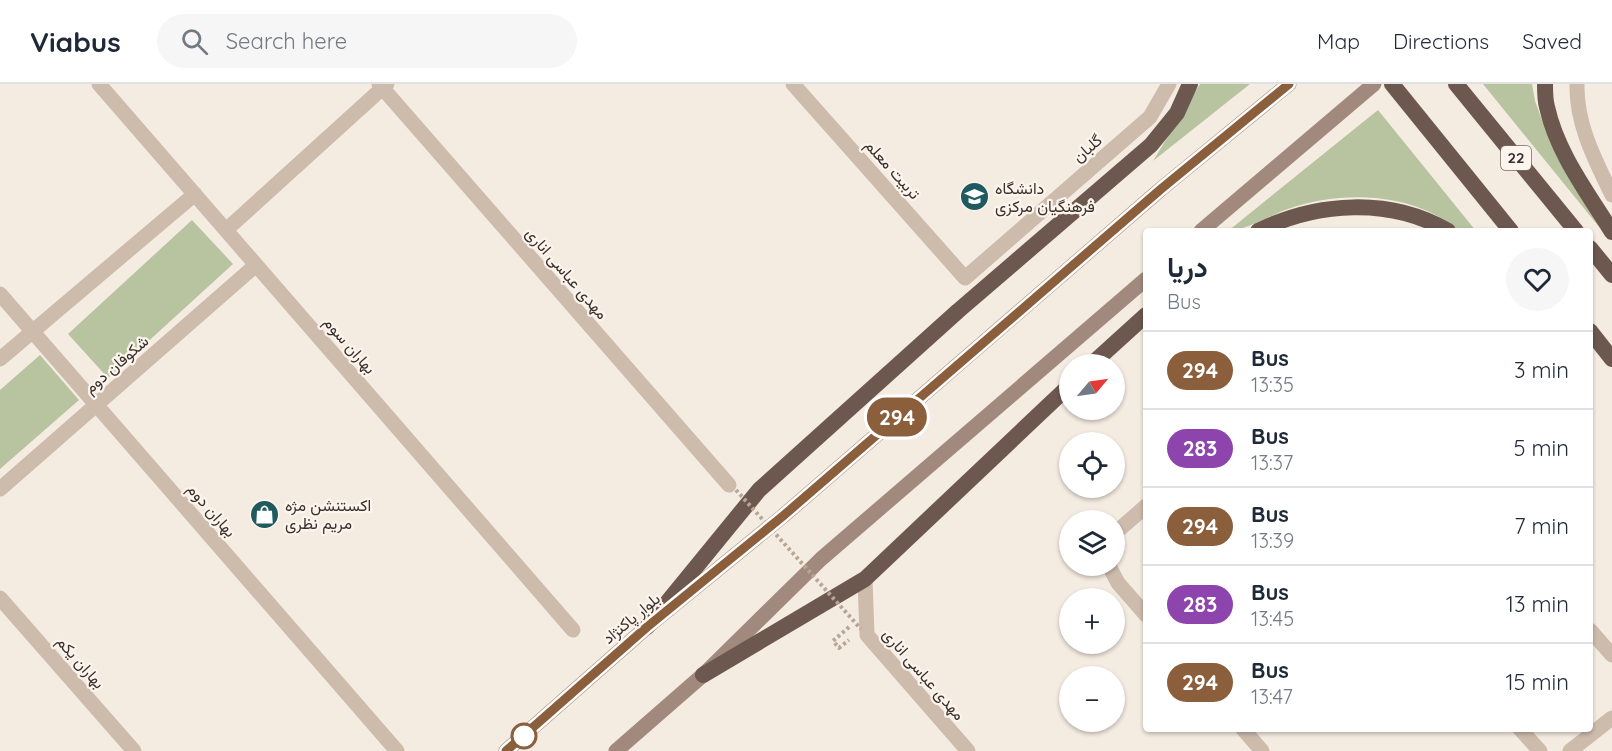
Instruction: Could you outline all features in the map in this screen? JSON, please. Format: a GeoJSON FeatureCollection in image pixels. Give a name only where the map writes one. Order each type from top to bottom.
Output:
{"type":"FeatureCollection","features":[{"type":"Feature","properties":{"kind":"highway"},"geometry":{"type":"LineString","coordinates":[[647,627],[759,490],[958,311],[1151,145],[1177,113],[1190,84]]}},
{"type":"Feature","properties":{"kind":"highway"},"geometry":{"type":"LineString","coordinates":[[1392,84],[1508,228]]}},
{"type":"Feature","properties":{"kind":"highway","name":"22"},"geometry":{"type":"LineString","coordinates":[[1456,84],[1574,228]]}},
{"type":"Feature","properties":{"kind":"highway"},"geometry":{"type":"LineString","coordinates":[[1545,84],[1546,107],[1559,143],[1576,176],[1612,232]]}},
{"type":"Feature","properties":{"kind":"highway"},"geometry":{"type":"LineString","coordinates":[[1265,228],[1302,213],[1336,208],[1374,207],[1410,213],[1442,228]]}},
{"type":"Feature","properties":{"kind":"highway"},"geometry":{"type":"LineString","coordinates":[[1593,252],[1612,275]]}},
{"type":"Feature","properties":{"kind":"highway"},"geometry":{"type":"LineString","coordinates":[[1103,354],[1143,318]]}},
{"type":"Feature","properties":{"kind":"highway"},"geometry":{"type":"LineString","coordinates":[[1593,335],[1612,359]]}},
{"type":"Feature","properties":{"kind":"highway"},"geometry":{"type":"LineString","coordinates":[[1593,352],[1612,368]]}},
{"type":"Feature","properties":{"kind":"highway"},"geometry":{"type":"LineString","coordinates":[[703,675],[865,579],[1059,395]]}},
{"type":"Feature","properties":{"kind":"main road","name":"بلوار پاکنژاد"},"geometry":{"type":"LineString","coordinates":[[506,751],[647,627],[783,516],[1161,189],[1289,84]]}},
{"type":"Feature","properties":{"kind":"main road"},"geometry":{"type":"LineString","coordinates":[[1205,228],[1374,84]]}},
{"type":"Feature","properties":{"kind":"main road"},"geometry":{"type":"LineString","coordinates":[[616,751],[703,675],[821,559],[1143,282]]}},
{"type":"Feature","properties":{"kind":"street","name":"بهاران سوم"},"geometry":{"type":"LineString","coordinates":[[99,84],[573,630]]}},
{"type":"Feature","properties":{"kind":"street","name":"تربیت معلم"},"geometry":{"type":"LineString","coordinates":[[793,84],[965,278]]}},
{"type":"Feature","properties":{"kind":"street","name":"گلبان"},"geometry":{"type":"LineString","coordinates":[[965,278],[1150,117],[1169,84]]}},
{"type":"Feature","properties":{"kind":"street"},"geometry":{"type":"LineString","coordinates":[[1577,84],[1579,116],[1594,157],[1612,195]]}},
{"type":"Feature","properties":{"kind":"street"},"geometry":{"type":"LineString","coordinates":[[226,231],[383,85]]}},
{"type":"Feature","properties":{"kind":"street","name":"مهدی عباسی اناری"},"geometry":{"type":"LineString","coordinates":[[383,85],[732,488]]}},
{"type":"Feature","properties":{"kind":"street"},"geometry":{"type":"LineString","coordinates":[[0,359],[195,194]]}},
{"type":"Feature","properties":{"kind":"street","name":"شکوفان دوم"},"geometry":{"type":"LineString","coordinates":[[0,489],[256,266]]}},
{"type":"Feature","properties":{"kind":"street","name":"بهاران دوم"},"geometry":{"type":"LineString","coordinates":[[0,294],[397,751]]}},
{"type":"Feature","properties":{"kind":"street"},"geometry":{"type":"LineString","coordinates":[[1125,524],[1143,509]]}},
{"type":"Feature","properties":{"kind":"street"},"geometry":{"type":"LineString","coordinates":[[1115,576],[1143,611]]}},
{"type":"Feature","properties":{"kind":"street","name":"مهدی عباسی اناری"},"geometry":{"type":"LineString","coordinates":[[865,579],[864,632],[968,751]]}},
{"type":"Feature","properties":{"kind":"street","name":"بهاران یکم"},"geometry":{"type":"LineString","coordinates":[[0,598],[134,751]]}},
{"type":"Feature","properties":{"kind":"street"},"geometry":{"type":"LineString","coordinates":[[1593,633],[1612,655]]}},
{"type":"Feature","properties":{"kind":"street"},"geometry":{"type":"LineString","coordinates":[[1570,751],[1612,718]]}},
{"type":"Feature","properties":{"kind":"street"},"geometry":{"type":"LineString","coordinates":[[1246,732],[1262,751]]}},
{"type":"Feature","properties":{"kind":"street"},"geometry":{"type":"LineString","coordinates":[[1523,732],[1540,751]]}},
{"type":"Feature","properties":{"kind":"path"},"geometry":{"type":"LineString","coordinates":[[732,488],[864,632]]}},
{"type":"Feature","properties":{"kind":"green space"},"geometry":{"type":"Polygon","coordinates":[[[1200,84],[1250,84],[1153,161],[1200,84]]]}},
{"type":"Feature","properties":{"kind":"green space"},"geometry":{"type":"Polygon","coordinates":[[[1483,84],[1532,84],[1543,123],[1600,228],[1483,84]]]}},
{"type":"Feature","properties":{"kind":"green space"},"geometry":{"type":"Polygon","coordinates":[[[1378,110],[1474,228],[1455,228],[1421,208],[1400,202],[1354,197],[1309,203],[1242,228],[1232,228],[1378,110]]]}},
{"type":"Feature","properties":{"kind":"green space"},"geometry":{"type":"Polygon","coordinates":[[[192,220],[233,264],[108,378],[68,334],[192,220]]]}},
{"type":"Feature","properties":{"kind":"green space"},"geometry":{"type":"Polygon","coordinates":[[[40,355],[79,400],[0,469],[0,390],[40,355]]]}},
{"type":"Feature","properties":{"kind":"bus line","name":"294"},"geometry":{"type":"LineString","coordinates":[[506,751],[647,627],[783,516],[1161,189],[1289,84]]}},
{"type":"Feature","properties":{"kind":"place","name":"دانشگاه فرهنگیان مرکزی"},"geometry":{"type":"Point","coordinates":[974,197]}},
{"type":"Feature","properties":{"kind":"place","name":"اکستنشن مژه مریم نظری"},"geometry":{"type":"Point","coordinates":[264,514]}}]}
